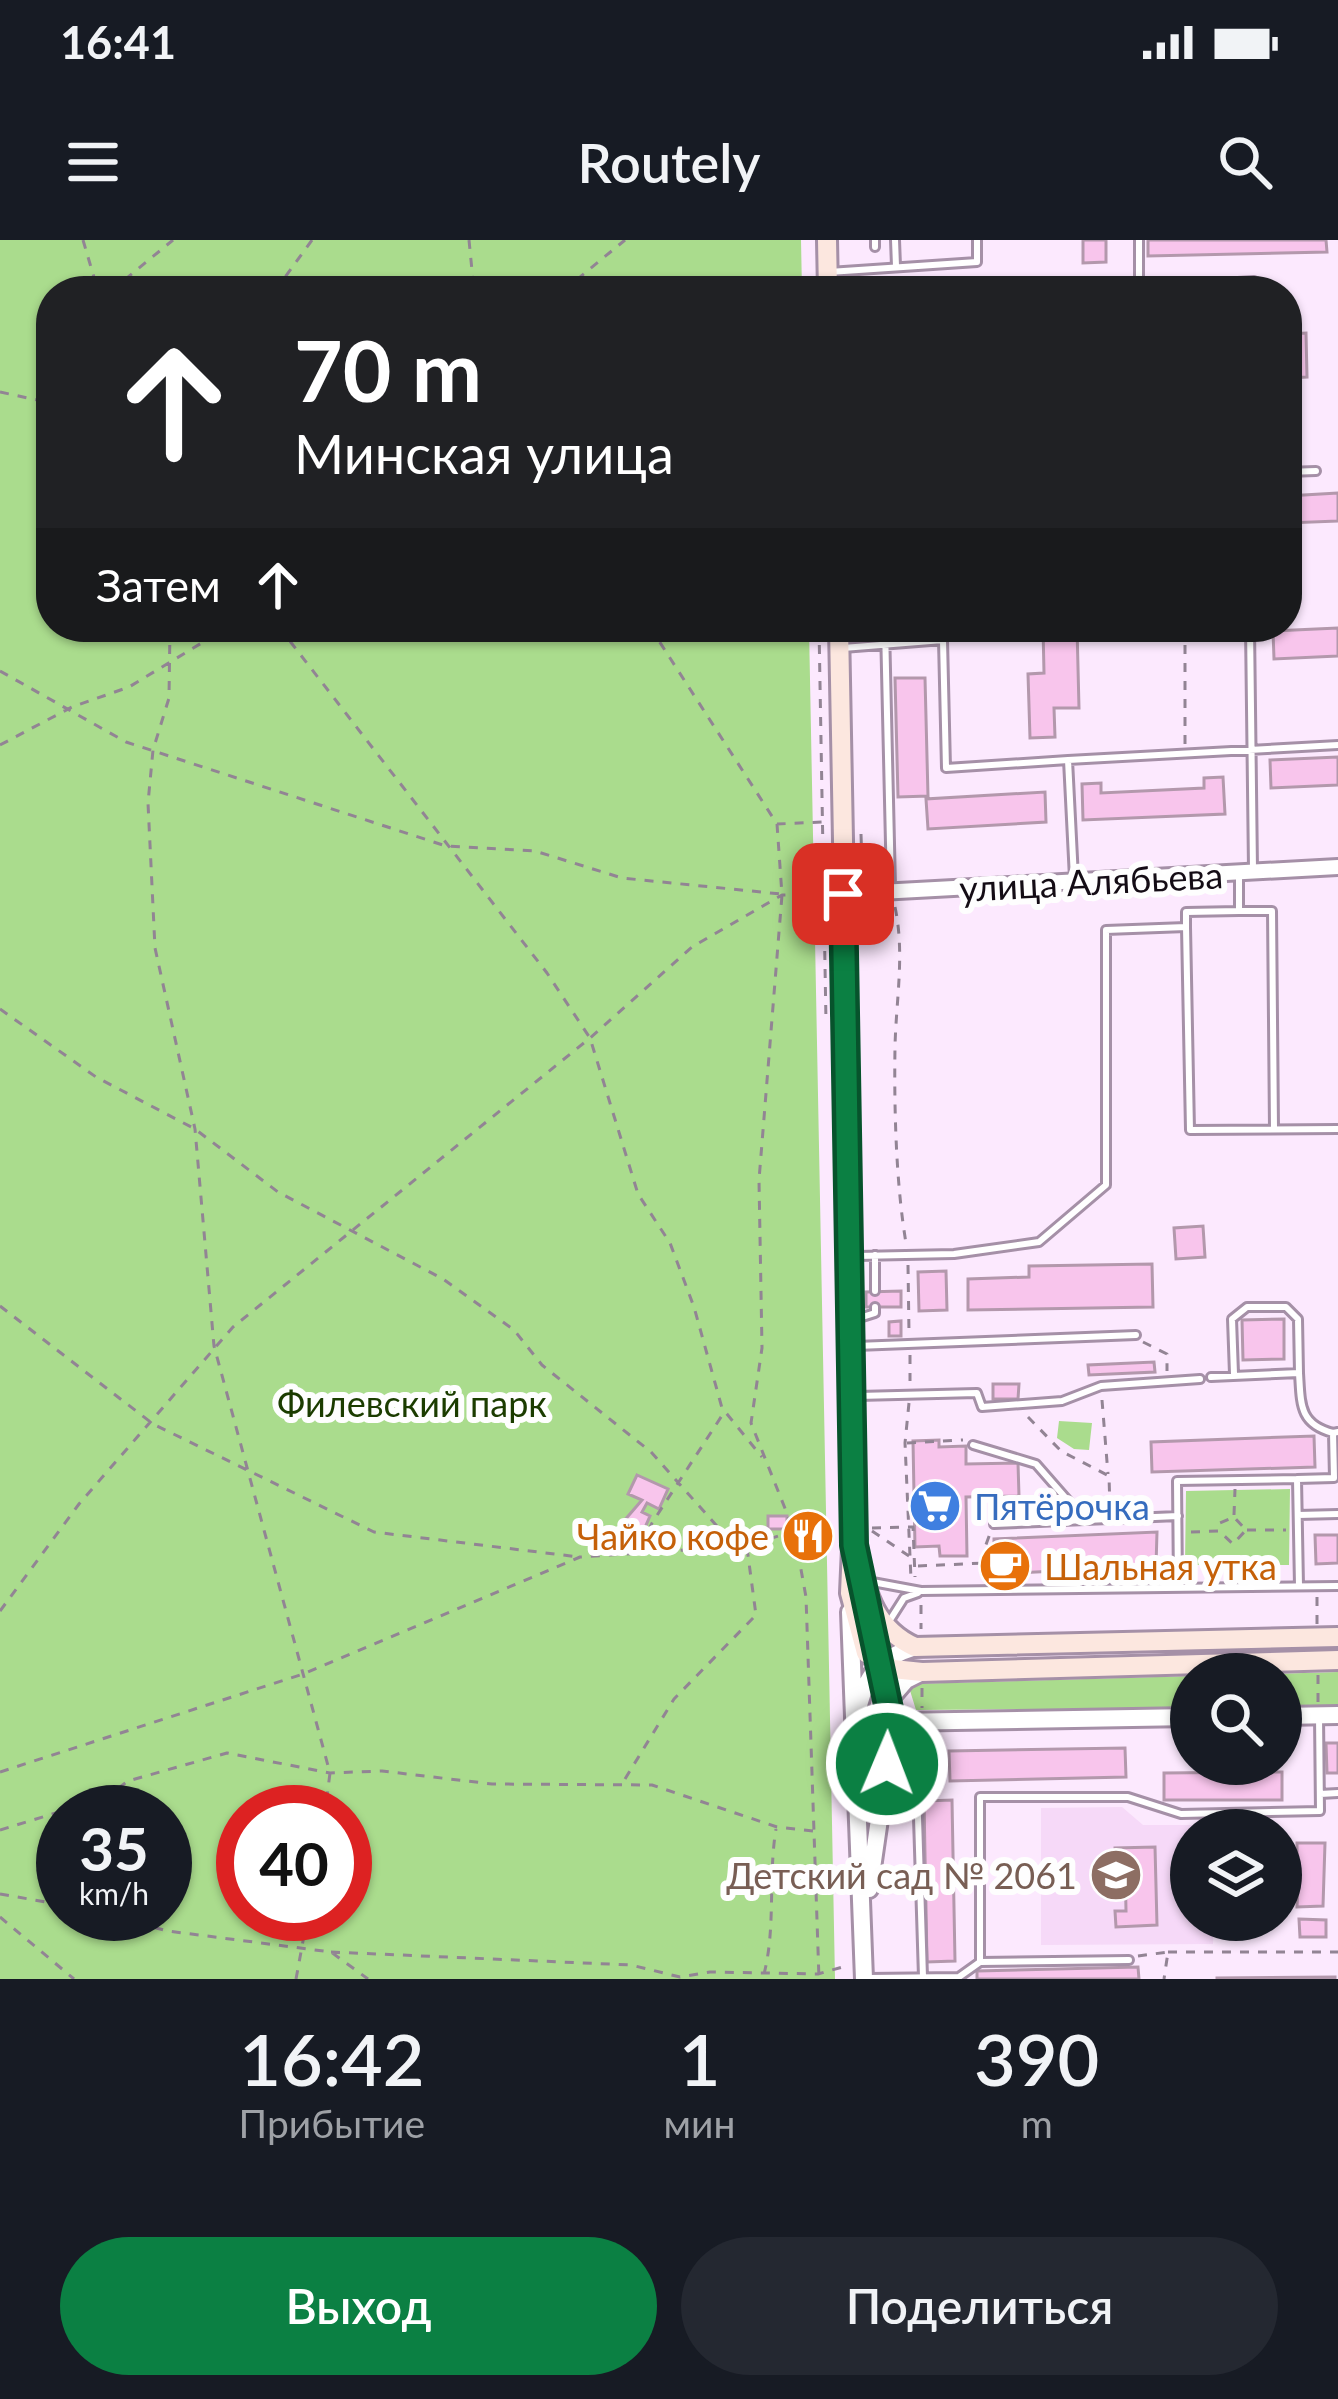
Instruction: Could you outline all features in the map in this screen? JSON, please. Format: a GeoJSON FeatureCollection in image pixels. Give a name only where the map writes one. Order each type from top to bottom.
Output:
{"type":"FeatureCollection","features":[{"type":"Feature","properties":{"kind":"main road"},"geometry":{"type":"LineString","coordinates":[[827,240],[828,276]]}},
{"type":"Feature","properties":{"kind":"main road"},"geometry":{"type":"LineString","coordinates":[[840,642],[834,894],[851,1256],[856,1586],[866,1653],[879,1664],[922,1678],[1338,1660]]}},
{"type":"Feature","properties":{"kind":"main road"},"geometry":{"type":"LineString","coordinates":[[856,1586],[887,1628],[918,1639],[1338,1637]]}},
{"type":"Feature","properties":{"kind":"street","name":"улица Алябьева"},"geometry":{"type":"LineString","coordinates":[[834,894],[1338,867]]}},
{"type":"Feature","properties":{"kind":"street"},"geometry":{"type":"LineString","coordinates":[[856,1586],[853,1729],[864,1979]]}},
{"type":"Feature","properties":{"kind":"street"},"geometry":{"type":"LineString","coordinates":[[863,1932],[897,1722],[887,1702],[872,1609]]}},
{"type":"Feature","properties":{"kind":"street"},"geometry":{"type":"LineString","coordinates":[[853,1729],[864,1685],[879,1664],[918,1639]]}},
{"type":"Feature","properties":{"kind":"street"},"geometry":{"type":"LineString","coordinates":[[887,1702],[922,1678]]}},
{"type":"Feature","properties":{"kind":"street"},"geometry":{"type":"LineString","coordinates":[[1302,1715],[1338,1715]]}},
{"type":"Feature","properties":{"kind":"street"},"geometry":{"type":"LineString","coordinates":[[897,1722],[1170,1718]]}},
{"type":"Feature","properties":{"kind":"lane"},"geometry":{"type":"LineString","coordinates":[[895,240],[896,266]]}},
{"type":"Feature","properties":{"kind":"lane"},"geometry":{"type":"LineString","coordinates":[[851,276],[896,266],[976,262],[977,240]]}},
{"type":"Feature","properties":{"kind":"lane"},"geometry":{"type":"LineString","coordinates":[[1139,240],[1139,276]]}},
{"type":"Feature","properties":{"kind":"lane"},"geometry":{"type":"LineString","coordinates":[[1302,471],[1316,471]]}},
{"type":"Feature","properties":{"kind":"lane"},"geometry":{"type":"LineString","coordinates":[[840,648],[914,642]]}},
{"type":"Feature","properties":{"kind":"lane"},"geometry":{"type":"LineString","coordinates":[[943,642],[946,768],[1338,745]]}},
{"type":"Feature","properties":{"kind":"lane"},"geometry":{"type":"LineString","coordinates":[[1239,911],[1246,872],[1253,749],[1250,642]]}},
{"type":"Feature","properties":{"kind":"lane"},"geometry":{"type":"LineString","coordinates":[[886,644],[891,892]]}},
{"type":"Feature","properties":{"kind":"lane"},"geometry":{"type":"LineString","coordinates":[[1068,760],[1074,882]]}},
{"type":"Feature","properties":{"kind":"lane"},"geometry":{"type":"LineString","coordinates":[[1274,1129],[1273,911],[1186,913],[1190,1130],[1338,1129]]}},
{"type":"Feature","properties":{"kind":"lane"},"geometry":{"type":"LineString","coordinates":[[851,1256],[908,1256],[1039,1242],[1106,1185],[1106,930],[1186,927]]}},
{"type":"Feature","properties":{"kind":"lane"},"geometry":{"type":"LineString","coordinates":[[874,1256],[875,1292]]}},
{"type":"Feature","properties":{"kind":"lane"},"geometry":{"type":"LineString","coordinates":[[852,1320],[875,1313],[875,1307]]}},
{"type":"Feature","properties":{"kind":"lane"},"geometry":{"type":"LineString","coordinates":[[1178,1581],[1177,1481],[1334,1478],[1336,1432],[1315,1428],[1302,1414],[1298,1319],[1286,1307],[1247,1307],[1232,1319],[1234,1374]]}},
{"type":"Feature","properties":{"kind":"lane"},"geometry":{"type":"LineString","coordinates":[[853,1346],[1136,1335]]}},
{"type":"Feature","properties":{"kind":"lane"},"geometry":{"type":"LineString","coordinates":[[1211,1377],[1300,1372]]}},
{"type":"Feature","properties":{"kind":"lane"},"geometry":{"type":"LineString","coordinates":[[854,1396],[977,1393],[982,1408],[1062,1401],[1101,1386],[1200,1379]]}},
{"type":"Feature","properties":{"kind":"lane"},"geometry":{"type":"LineString","coordinates":[[973,1444],[1036,1464],[1084,1519]]}},
{"type":"Feature","properties":{"kind":"lane"},"geometry":{"type":"LineString","coordinates":[[1298,1479],[1299,1587]]}},
{"type":"Feature","properties":{"kind":"lane"},"geometry":{"type":"LineString","coordinates":[[1298,1514],[1338,1514]]}},
{"type":"Feature","properties":{"kind":"lane"},"geometry":{"type":"LineString","coordinates":[[994,1524],[1178,1516]]}},
{"type":"Feature","properties":{"kind":"lane"},"geometry":{"type":"LineString","coordinates":[[856,1586],[921,1592],[1178,1581],[1338,1586]]}},
{"type":"Feature","properties":{"kind":"lane"},"geometry":{"type":"LineString","coordinates":[[887,1628],[904,1598],[921,1592]]}},
{"type":"Feature","properties":{"kind":"lane"},"geometry":{"type":"LineString","coordinates":[[980,1962],[980,1797],[1128,1797],[1181,1814],[1320,1811],[1318,1715]]}},
{"type":"Feature","properties":{"kind":"lane"},"geometry":{"type":"LineString","coordinates":[[897,1722],[916,1754],[918,1958],[923,1977]]}},
{"type":"Feature","properties":{"kind":"lane"},"geometry":{"type":"LineString","coordinates":[[1320,1794],[1338,1793]]}},
{"type":"Feature","properties":{"kind":"lane"},"geometry":{"type":"LineString","coordinates":[[864,1979],[959,1977],[980,1962],[1129,1960]]}},
{"type":"Feature","properties":{"kind":"path"},"geometry":{"type":"LineString","coordinates":[[83,240],[94,276]]}},
{"type":"Feature","properties":{"kind":"path"},"geometry":{"type":"LineString","coordinates":[[129,276],[173,240]]}},
{"type":"Feature","properties":{"kind":"path"},"geometry":{"type":"LineString","coordinates":[[286,276],[313,240]]}},
{"type":"Feature","properties":{"kind":"path"},"geometry":{"type":"LineString","coordinates":[[469,240],[473,276]]}},
{"type":"Feature","properties":{"kind":"path"},"geometry":{"type":"LineString","coordinates":[[581,276],[625,240]]}},
{"type":"Feature","properties":{"kind":"path"},"geometry":{"type":"LineString","coordinates":[[0,392],[36,400]]}},
{"type":"Feature","properties":{"kind":"path"},"geometry":{"type":"LineString","coordinates":[[168,642],[165,723],[154,750],[148,803],[155,948],[195,1130],[214,1346],[330,1773],[329,1785]]}},
{"type":"Feature","properties":{"kind":"path"},"geometry":{"type":"LineString","coordinates":[[0,745],[72,707],[129,687],[203,642]]}},
{"type":"Feature","properties":{"kind":"path"},"geometry":{"type":"LineString","coordinates":[[290,642],[547,973],[590,1038],[638,1194],[670,1243],[724,1413],[764,1459]]}},
{"type":"Feature","properties":{"kind":"path"},"geometry":{"type":"LineString","coordinates":[[660,642],[777,824],[782,895],[759,1180],[762,1348],[751,1423],[794,1531],[806,1597],[819,1977]]}},
{"type":"Feature","properties":{"kind":"path"},"geometry":{"type":"LineString","coordinates":[[819,642],[823,822],[834,894],[826,1022]]}},
{"type":"Feature","properties":{"kind":"path"},"geometry":{"type":"LineString","coordinates":[[1185,642],[1185,753]]}},
{"type":"Feature","properties":{"kind":"path"},"geometry":{"type":"LineString","coordinates":[[0,671],[72,707],[126,742],[446,846],[535,851],[622,878],[782,895],[834,894]]}},
{"type":"Feature","properties":{"kind":"path"},"geometry":{"type":"LineString","coordinates":[[777,824],[823,822]]}},
{"type":"Feature","properties":{"kind":"path"},"geometry":{"type":"LineString","coordinates":[[861,831],[862,866]]}},
{"type":"Feature","properties":{"kind":"path"},"geometry":{"type":"LineString","coordinates":[[891,892],[901,1003],[895,1043],[898,1196],[908,1256],[908,1527],[910,1557],[921,1592]]}},
{"type":"Feature","properties":{"kind":"path"},"geometry":{"type":"LineString","coordinates":[[0,1611],[80,1504],[153,1424],[214,1346],[590,1038],[692,947],[782,895]]}},
{"type":"Feature","properties":{"kind":"path"},"geometry":{"type":"LineString","coordinates":[[0,1009],[96,1077],[195,1130],[278,1192],[418,1262],[514,1330],[542,1365],[651,1452],[724,1534],[766,1542]]}},
{"type":"Feature","properties":{"kind":"path"},"geometry":{"type":"LineString","coordinates":[[0,1306],[153,1424],[374,1532],[580,1557],[747,1546],[794,1531],[854,1537]]}},
{"type":"Feature","properties":{"kind":"path"},"geometry":{"type":"LineString","coordinates":[[1136,1335],[1153,1351],[1167,1354],[1168,1384]]}},
{"type":"Feature","properties":{"kind":"path"},"geometry":{"type":"LineString","coordinates":[[1101,1386],[1110,1517]]}},
{"type":"Feature","properties":{"kind":"path"},"geometry":{"type":"LineString","coordinates":[[1017,1405],[1061,1451],[1108,1476]]}},
{"type":"Feature","properties":{"kind":"path"},"geometry":{"type":"LineString","coordinates":[[653,1549],[647,1534],[724,1413]]}},
{"type":"Feature","properties":{"kind":"path"},"geometry":{"type":"LineString","coordinates":[[905,1444],[968,1440],[973,1444]]}},
{"type":"Feature","properties":{"kind":"path"},"geometry":{"type":"LineString","coordinates":[[1235,1480],[1234,1517],[1246,1530]]}},
{"type":"Feature","properties":{"kind":"path"},"geometry":{"type":"LineString","coordinates":[[1219,1531],[1220,1523],[1234,1517]]}},
{"type":"Feature","properties":{"kind":"path"},"geometry":{"type":"LineString","coordinates":[[988,1590],[986,1563],[994,1524]]}},
{"type":"Feature","properties":{"kind":"path"},"geometry":{"type":"LineString","coordinates":[[910,1557],[868,1528],[913,1526],[913,1566]]}},
{"type":"Feature","properties":{"kind":"path"},"geometry":{"type":"LineString","coordinates":[[1178,1532],[1219,1531],[1233,1544],[1246,1530],[1298,1530]]}},
{"type":"Feature","properties":{"kind":"path"},"geometry":{"type":"LineString","coordinates":[[623,1782],[674,1699],[756,1615],[747,1546]]}},
{"type":"Feature","properties":{"kind":"path"},"geometry":{"type":"LineString","coordinates":[[0,1772],[303,1674],[580,1557]]}},
{"type":"Feature","properties":{"kind":"path"},"geometry":{"type":"LineString","coordinates":[[913,1566],[986,1563]]}},
{"type":"Feature","properties":{"kind":"path"},"geometry":{"type":"LineString","coordinates":[[1130,1576],[1178,1581]]}},
{"type":"Feature","properties":{"kind":"path"},"geometry":{"type":"LineString","coordinates":[[918,1639],[921,1605]]}},
{"type":"Feature","properties":{"kind":"path"},"geometry":{"type":"LineString","coordinates":[[922,1678],[922,1710]]}},
{"type":"Feature","properties":{"kind":"path"},"geometry":{"type":"LineString","coordinates":[[0,1830],[105,1798],[128,1781],[227,1753],[330,1773],[382,1771],[492,1784],[623,1782],[652,1786],[777,1827],[815,1831]]}},
{"type":"Feature","properties":{"kind":"path"},"geometry":{"type":"LineString","coordinates":[[764,1974],[777,1827]]}},
{"type":"Feature","properties":{"kind":"path"},"geometry":{"type":"LineString","coordinates":[[0,1894],[36,1900]]}},
{"type":"Feature","properties":{"kind":"path"},"geometry":{"type":"LineString","coordinates":[[0,1917],[74,1979]]}},
{"type":"Feature","properties":{"kind":"path"},"geometry":{"type":"LineString","coordinates":[[192,1934],[331,1952],[631,1964],[680,1977],[819,1977],[864,1959]]}},
{"type":"Feature","properties":{"kind":"path"},"geometry":{"type":"LineString","coordinates":[[296,1979],[303,1941]]}},
{"type":"Feature","properties":{"kind":"path"},"geometry":{"type":"LineString","coordinates":[[331,1952],[368,1979]]}},
{"type":"Feature","properties":{"kind":"path"},"geometry":{"type":"LineString","coordinates":[[1129,1960],[1144,1952],[1338,1952]]}},
{"type":"Feature","properties":{"kind":"path"},"geometry":{"type":"LineString","coordinates":[[1164,1979],[1168,1952]]}},
{"type":"Feature","properties":{"kind":"shaded area","name":"Детский сад № 2061"},"geometry":{"type":"Polygon","coordinates":[[[1122,1807],[1143,1825],[1170,1825],[1170,1941],[1213,1944],[1041,1945],[1041,1808],[1122,1807]]]}},
{"type":"Feature","properties":{"kind":"green space","name":"Филевский парк"},"geometry":{"type":"Polygon","coordinates":[[[0,240],[801,240],[802,276],[36,276],[36,642],[809,642],[835,1979],[0,1979],[0,240]]]}},
{"type":"Feature","properties":{"kind":"green space"},"geometry":{"type":"Polygon","coordinates":[[[1059,1421],[1092,1423],[1089,1450],[1074,1449],[1057,1438],[1059,1421]]]}},
{"type":"Feature","properties":{"kind":"green space"},"geometry":{"type":"Polygon","coordinates":[[[1290,1489],[1289,1565],[1185,1565],[1186,1491],[1290,1489]]]}},
{"type":"Feature","properties":{"kind":"green space"},"geometry":{"type":"Polygon","coordinates":[[[1338,1672],[1338,1707],[1302,1707],[1302,1673],[1338,1672]]]}},
{"type":"Feature","properties":{"kind":"green space"},"geometry":{"type":"Polygon","coordinates":[[[1170,1677],[1170,1708],[916,1710],[908,1684],[1170,1677]]]}},
{"type":"Feature","properties":{"kind":"green space"},"geometry":{"type":"Polygon","coordinates":[[[877,1732],[882,1754],[871,1857],[864,1859],[864,1739],[877,1732]]]}},
{"type":"Feature","properties":{"kind":"building"},"geometry":{"type":"Polygon","coordinates":[[[1083,240],[1106,240],[1106,262],[1083,263],[1083,240]]]}},
{"type":"Feature","properties":{"kind":"building"},"geometry":{"type":"Polygon","coordinates":[[[1148,240],[1326,240],[1327,252],[1148,256],[1148,240]]]}},
{"type":"Feature","properties":{"kind":"building"},"geometry":{"type":"Polygon","coordinates":[[[1302,333],[1306,333],[1307,377],[1302,377],[1302,333]]]}},
{"type":"Feature","properties":{"kind":"building"},"geometry":{"type":"Polygon","coordinates":[[[1338,493],[1338,521],[1302,522],[1302,495],[1338,493]]]}},
{"type":"Feature","properties":{"kind":"building"},"geometry":{"type":"Polygon","coordinates":[[[1338,628],[1338,656],[1274,659],[1273,642],[1302,642],[1302,630],[1338,628]]]}},
{"type":"Feature","properties":{"kind":"building"},"geometry":{"type":"Polygon","coordinates":[[[1043,642],[1077,642],[1079,708],[1054,708],[1055,737],[1030,738],[1028,674],[1044,673],[1043,642]]]}},
{"type":"Feature","properties":{"kind":"building"},"geometry":{"type":"Polygon","coordinates":[[[895,678],[925,678],[928,796],[898,797],[895,678]]]}},
{"type":"Feature","properties":{"kind":"building"},"geometry":{"type":"Polygon","coordinates":[[[1338,757],[1338,785],[1271,788],[1270,760],[1338,757]]]}},
{"type":"Feature","properties":{"kind":"building"},"geometry":{"type":"Polygon","coordinates":[[[1223,777],[1225,814],[1083,820],[1082,784],[1101,783],[1101,793],[1204,788],[1204,778],[1223,777]]]}},
{"type":"Feature","properties":{"kind":"building"},"geometry":{"type":"Polygon","coordinates":[[[1045,792],[1046,822],[928,829],[926,799],[1045,792]]]}},
{"type":"Feature","properties":{"kind":"building"},"geometry":{"type":"Polygon","coordinates":[[[1203,1226],[1205,1257],[1176,1259],[1174,1228],[1203,1226]]]}},
{"type":"Feature","properties":{"kind":"building"},"geometry":{"type":"Polygon","coordinates":[[[1152,1264],[1153,1307],[968,1310],[968,1279],[1029,1277],[1029,1266],[1152,1264]]]}},
{"type":"Feature","properties":{"kind":"building"},"geometry":{"type":"Polygon","coordinates":[[[946,1271],[947,1310],[919,1311],[918,1272],[946,1271]]]}},
{"type":"Feature","properties":{"kind":"building"},"geometry":{"type":"Polygon","coordinates":[[[901,1291],[901,1307],[866,1307],[866,1292],[901,1291]]]}},
{"type":"Feature","properties":{"kind":"building"},"geometry":{"type":"Polygon","coordinates":[[[1284,1319],[1284,1359],[1243,1360],[1242,1320],[1284,1319]]]}},
{"type":"Feature","properties":{"kind":"building"},"geometry":{"type":"Polygon","coordinates":[[[901,1321],[901,1336],[889,1336],[889,1322],[901,1321]]]}},
{"type":"Feature","properties":{"kind":"building"},"geometry":{"type":"Polygon","coordinates":[[[1154,1362],[1155,1372],[1089,1375],[1088,1365],[1154,1362]]]}},
{"type":"Feature","properties":{"kind":"building"},"geometry":{"type":"Polygon","coordinates":[[[993,1384],[1019,1384],[1018,1399],[993,1399],[993,1384]]]}},
{"type":"Feature","properties":{"kind":"building"},"geometry":{"type":"Polygon","coordinates":[[[1314,1436],[1315,1467],[1152,1472],[1151,1442],[1314,1436]]]}},
{"type":"Feature","properties":{"kind":"building"},"geometry":{"type":"Polygon","coordinates":[[[939,1440],[939,1447],[966,1446],[966,1464],[1018,1463],[1019,1496],[966,1497],[967,1556],[940,1556],[939,1546],[915,1547],[913,1441],[939,1440]]]}},
{"type":"Feature","properties":{"kind":"building"},"geometry":{"type":"Polygon","coordinates":[[[637,1475],[668,1489],[659,1509],[647,1503],[642,1512],[650,1516],[643,1532],[623,1522],[642,1500],[628,1494],[637,1475]]]}},
{"type":"Feature","properties":{"kind":"building"},"geometry":{"type":"Polygon","coordinates":[[[768,1516],[787,1516],[787,1529],[768,1529],[768,1516]]]}},
{"type":"Feature","properties":{"kind":"building"},"geometry":{"type":"Polygon","coordinates":[[[1157,1532],[1156,1566],[994,1574],[994,1539],[1157,1532]]]}},
{"type":"Feature","properties":{"kind":"building"},"geometry":{"type":"Polygon","coordinates":[[[1315,1535],[1338,1535],[1338,1563],[1316,1564],[1315,1535]]]}},
{"type":"Feature","properties":{"kind":"building"},"geometry":{"type":"Polygon","coordinates":[[[1326,1743],[1338,1743],[1338,1773],[1327,1773],[1326,1743]]]}},
{"type":"Feature","properties":{"kind":"building"},"geometry":{"type":"Polygon","coordinates":[[[1125,1748],[1126,1777],[950,1781],[949,1751],[1125,1748]]]}},
{"type":"Feature","properties":{"kind":"building"},"geometry":{"type":"Polygon","coordinates":[[[1164,1773],[1170,1773],[1170,1785],[1282,1785],[1282,1800],[1164,1800],[1164,1773]]]}},
{"type":"Feature","properties":{"kind":"building"},"geometry":{"type":"Polygon","coordinates":[[[952,1800],[955,1961],[927,1962],[924,1801],[952,1800]]]}},
{"type":"Feature","properties":{"kind":"building"},"geometry":{"type":"Polygon","coordinates":[[[1302,1843],[1325,1843],[1323,1906],[1302,1907],[1302,1843]]]}},
{"type":"Feature","properties":{"kind":"building"},"geometry":{"type":"Polygon","coordinates":[[[1155,1847],[1157,1925],[1116,1927],[1115,1911],[1126,1911],[1125,1861],[1115,1862],[1115,1848],[1155,1847]]]}},
{"type":"Feature","properties":{"kind":"building"},"geometry":{"type":"Polygon","coordinates":[[[1302,1919],[1326,1920],[1326,1937],[1302,1937],[1302,1919]]]}},
{"type":"Feature","properties":{"kind":"building"},"geometry":{"type":"Polygon","coordinates":[[[1138,1967],[1139,1979],[977,1979],[977,1971],[1138,1967]]]}},
{"type":"Feature","properties":{"kind":"building"},"geometry":{"type":"Polygon","coordinates":[[[1217,1978],[1335,1979],[1217,1979],[1217,1978]]]}},
{"type":"Feature","properties":{"kind":"place","name":"Пятёрочка"},"geometry":{"type":"Point","coordinates":[935,1506]}},
{"type":"Feature","properties":{"kind":"place","name":"Чайко кофе"},"geometry":{"type":"Point","coordinates":[808,1536]}},
{"type":"Feature","properties":{"kind":"place","name":"Шальная утка"},"geometry":{"type":"Point","coordinates":[1005,1566]}},
{"type":"Feature","properties":{"kind":"place","name":"Детский сад № 2061"},"geometry":{"type":"Point","coordinates":[1116,1875]}},
{"type":"Feature","properties":{"kind":"route"},"geometry":{"type":"LineString","coordinates":[[843,894],[854,1545],[872,1609],[875,1649],[892,1723],[887,1764]]}}]}
